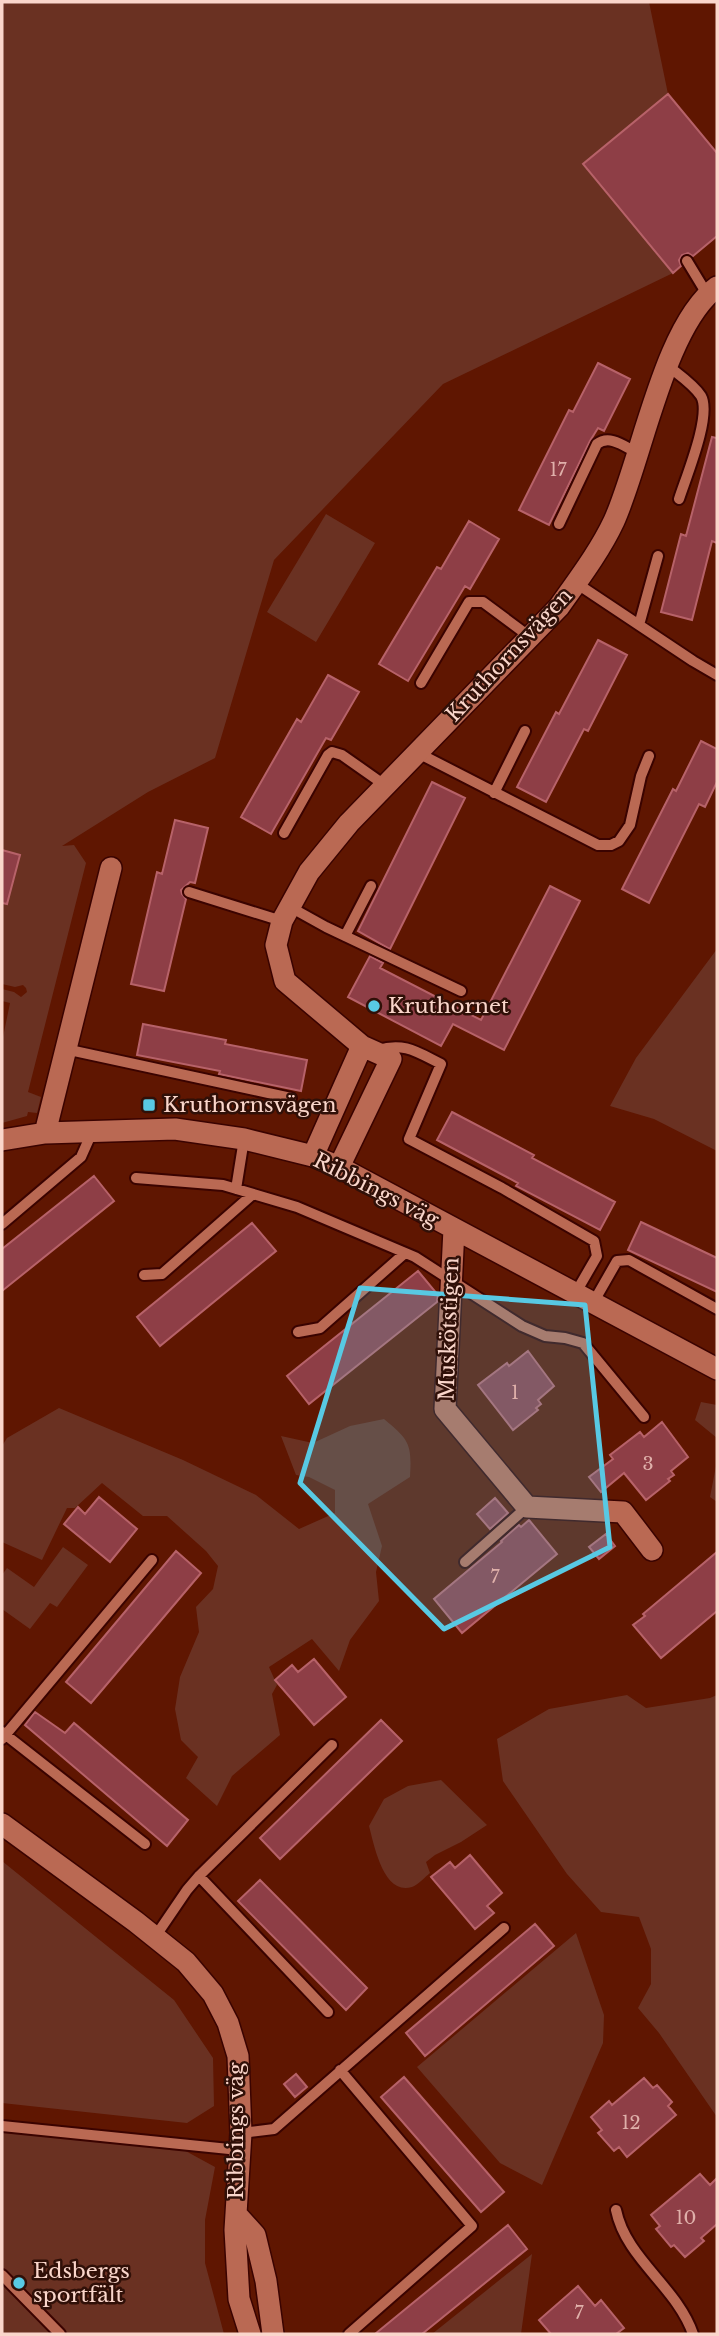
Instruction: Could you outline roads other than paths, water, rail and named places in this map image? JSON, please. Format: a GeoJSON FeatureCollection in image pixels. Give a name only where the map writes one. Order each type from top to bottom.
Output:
{"type":"FeatureCollection","features":[{"type":"Feature","properties":{"kind":"street","name":"Kruthornsvägen"},"geometry":{"type":"LineString","coordinates":[[339,1167],[391,1059],[368,1049],[285,981],[276,945],[286,914],[309,872],[349,823],[559,607],[576,583],[614,521],[668,366],[686,324],[712,290]]}},
{"type":"Feature","properties":{"kind":"street"},"geometry":{"type":"LineString","coordinates":[[45,1133],[111,868]]}},
{"type":"Feature","properties":{"kind":"street"},"geometry":{"type":"LineString","coordinates":[[313,1156],[368,1049]]}},
{"type":"Feature","properties":{"kind":"street","name":"Ribbings väg"},"geometry":{"type":"LineString","coordinates":[[2,1140],[45,1133],[175,1129],[244,1139],[313,1156],[339,1167],[717,1369]]}},
{"type":"Feature","properties":{"kind":"street","name":"Muskötstigen"},"geometry":{"type":"LineString","coordinates":[[454,1229],[445,1409],[527,1507]]}},
{"type":"Feature","properties":{"kind":"street"},"geometry":{"type":"LineString","coordinates":[[527,1507],[623,1512],[652,1550]]}},
{"type":"Feature","properties":{"kind":"street","name":"Ribbings väg"},"geometry":{"type":"LineString","coordinates":[[2,1824],[186,1962],[213,1994],[228,2022],[238,2056],[240,2142],[236,2214],[239,2299],[250,2334]]}},
{"type":"Feature","properties":{"kind":"street"},"geometry":{"type":"LineString","coordinates":[[236,2214],[255,2235],[266,2281],[273,2334]]}},
{"type":"Feature","properties":{"kind":"lane"},"geometry":{"type":"LineString","coordinates":[[687,261],[712,290]]}},
{"type":"Feature","properties":{"kind":"lane"},"geometry":{"type":"LineString","coordinates":[[668,366],[687,380],[703,400],[703,420],[679,499]]}},
{"type":"Feature","properties":{"kind":"lane"},"geometry":{"type":"LineString","coordinates":[[559,524],[597,444],[602,440],[614,441],[638,453]]}},
{"type":"Feature","properties":{"kind":"lane"},"geometry":{"type":"LineString","coordinates":[[639,625],[658,556]]}},
{"type":"Feature","properties":{"kind":"lane"},"geometry":{"type":"LineString","coordinates":[[576,583],[717,675]]}},
{"type":"Feature","properties":{"kind":"lane"},"geometry":{"type":"LineString","coordinates":[[421,683],[468,602],[483,602],[530,637]]}},
{"type":"Feature","properties":{"kind":"lane"},"geometry":{"type":"LineString","coordinates":[[494,793],[525,731]]}},
{"type":"Feature","properties":{"kind":"lane"},"geometry":{"type":"LineString","coordinates":[[284,833],[332,752],[342,755],[386,786]]}},
{"type":"Feature","properties":{"kind":"lane"},"geometry":{"type":"LineString","coordinates":[[418,753],[598,845],[611,845],[619,841],[630,825],[641,776],[649,756]]}},
{"type":"Feature","properties":{"kind":"lane"},"geometry":{"type":"LineString","coordinates":[[345,936],[371,886]]}},
{"type":"Feature","properties":{"kind":"lane"},"geometry":{"type":"LineString","coordinates":[[188,892],[286,914],[345,936],[461,991]]}},
{"type":"Feature","properties":{"kind":"lane"},"geometry":{"type":"LineString","coordinates":[[368,1049],[394,1045],[417,1052],[441,1064],[409,1139],[594,1241],[597,1256],[584,1298]]}},
{"type":"Feature","properties":{"kind":"lane"},"geometry":{"type":"LineString","coordinates":[[65,1049],[292,1098]]}},
{"type":"Feature","properties":{"kind":"lane"},"geometry":{"type":"LineString","coordinates":[[2,1224],[81,1157],[93,1130]]}},
{"type":"Feature","properties":{"kind":"lane"},"geometry":{"type":"LineString","coordinates":[[236,1189],[244,1139]]}},
{"type":"Feature","properties":{"kind":"lane"},"geometry":{"type":"LineString","coordinates":[[136,1178],[223,1185],[297,1207],[405,1253],[522,1326],[545,1336],[583,1343],[644,1416]]}},
{"type":"Feature","properties":{"kind":"lane"},"geometry":{"type":"LineString","coordinates":[[144,1275],[162,1274],[253,1194]]}},
{"type":"Feature","properties":{"kind":"lane"},"geometry":{"type":"LineString","coordinates":[[298,1332],[320,1328],[405,1253]]}},
{"type":"Feature","properties":{"kind":"lane"},"geometry":{"type":"LineString","coordinates":[[584,1298],[617,1262],[629,1260],[717,1309]]}},
{"type":"Feature","properties":{"kind":"lane"},"geometry":{"type":"LineString","coordinates":[[465,1562],[527,1507]]}},
{"type":"Feature","properties":{"kind":"lane"},"geometry":{"type":"LineString","coordinates":[[145,1844],[3,1735],[152,1560]]}},
{"type":"Feature","properties":{"kind":"lane"},"geometry":{"type":"LineString","coordinates":[[155,1937],[187,1890],[332,1745]]}},
{"type":"Feature","properties":{"kind":"lane"},"geometry":{"type":"LineString","coordinates":[[200,1877],[328,2012]]}},
{"type":"Feature","properties":{"kind":"lane"},"geometry":{"type":"LineString","coordinates":[[2,2126],[240,2142],[274,2129],[503,1928]]}},
{"type":"Feature","properties":{"kind":"lane"},"geometry":{"type":"LineString","coordinates":[[340,2070],[472,2226],[349,2334]]}},
{"type":"Feature","properties":{"kind":"lane"},"geometry":{"type":"LineString","coordinates":[[617,2210],[620,2228],[629,2243],[680,2305],[693,2334]]}},
{"type":"Feature","properties":{"kind":"lane"},"geometry":{"type":"LineString","coordinates":[[2,2275],[60,2334]]}},
{"type":"Feature","properties":{"kind":"place","name":"Kruthornet"},"geometry":{"type":"Point","coordinates":[374,1006]}},
{"type":"Feature","properties":{"kind":"place","name":"Kruthornsvägen"},"geometry":{"type":"Point","coordinates":[149,1105]}},
{"type":"Feature","properties":{"kind":"place","name":"Edsbergs sportfält"},"geometry":{"type":"Point","coordinates":[19,2283]}}]}
